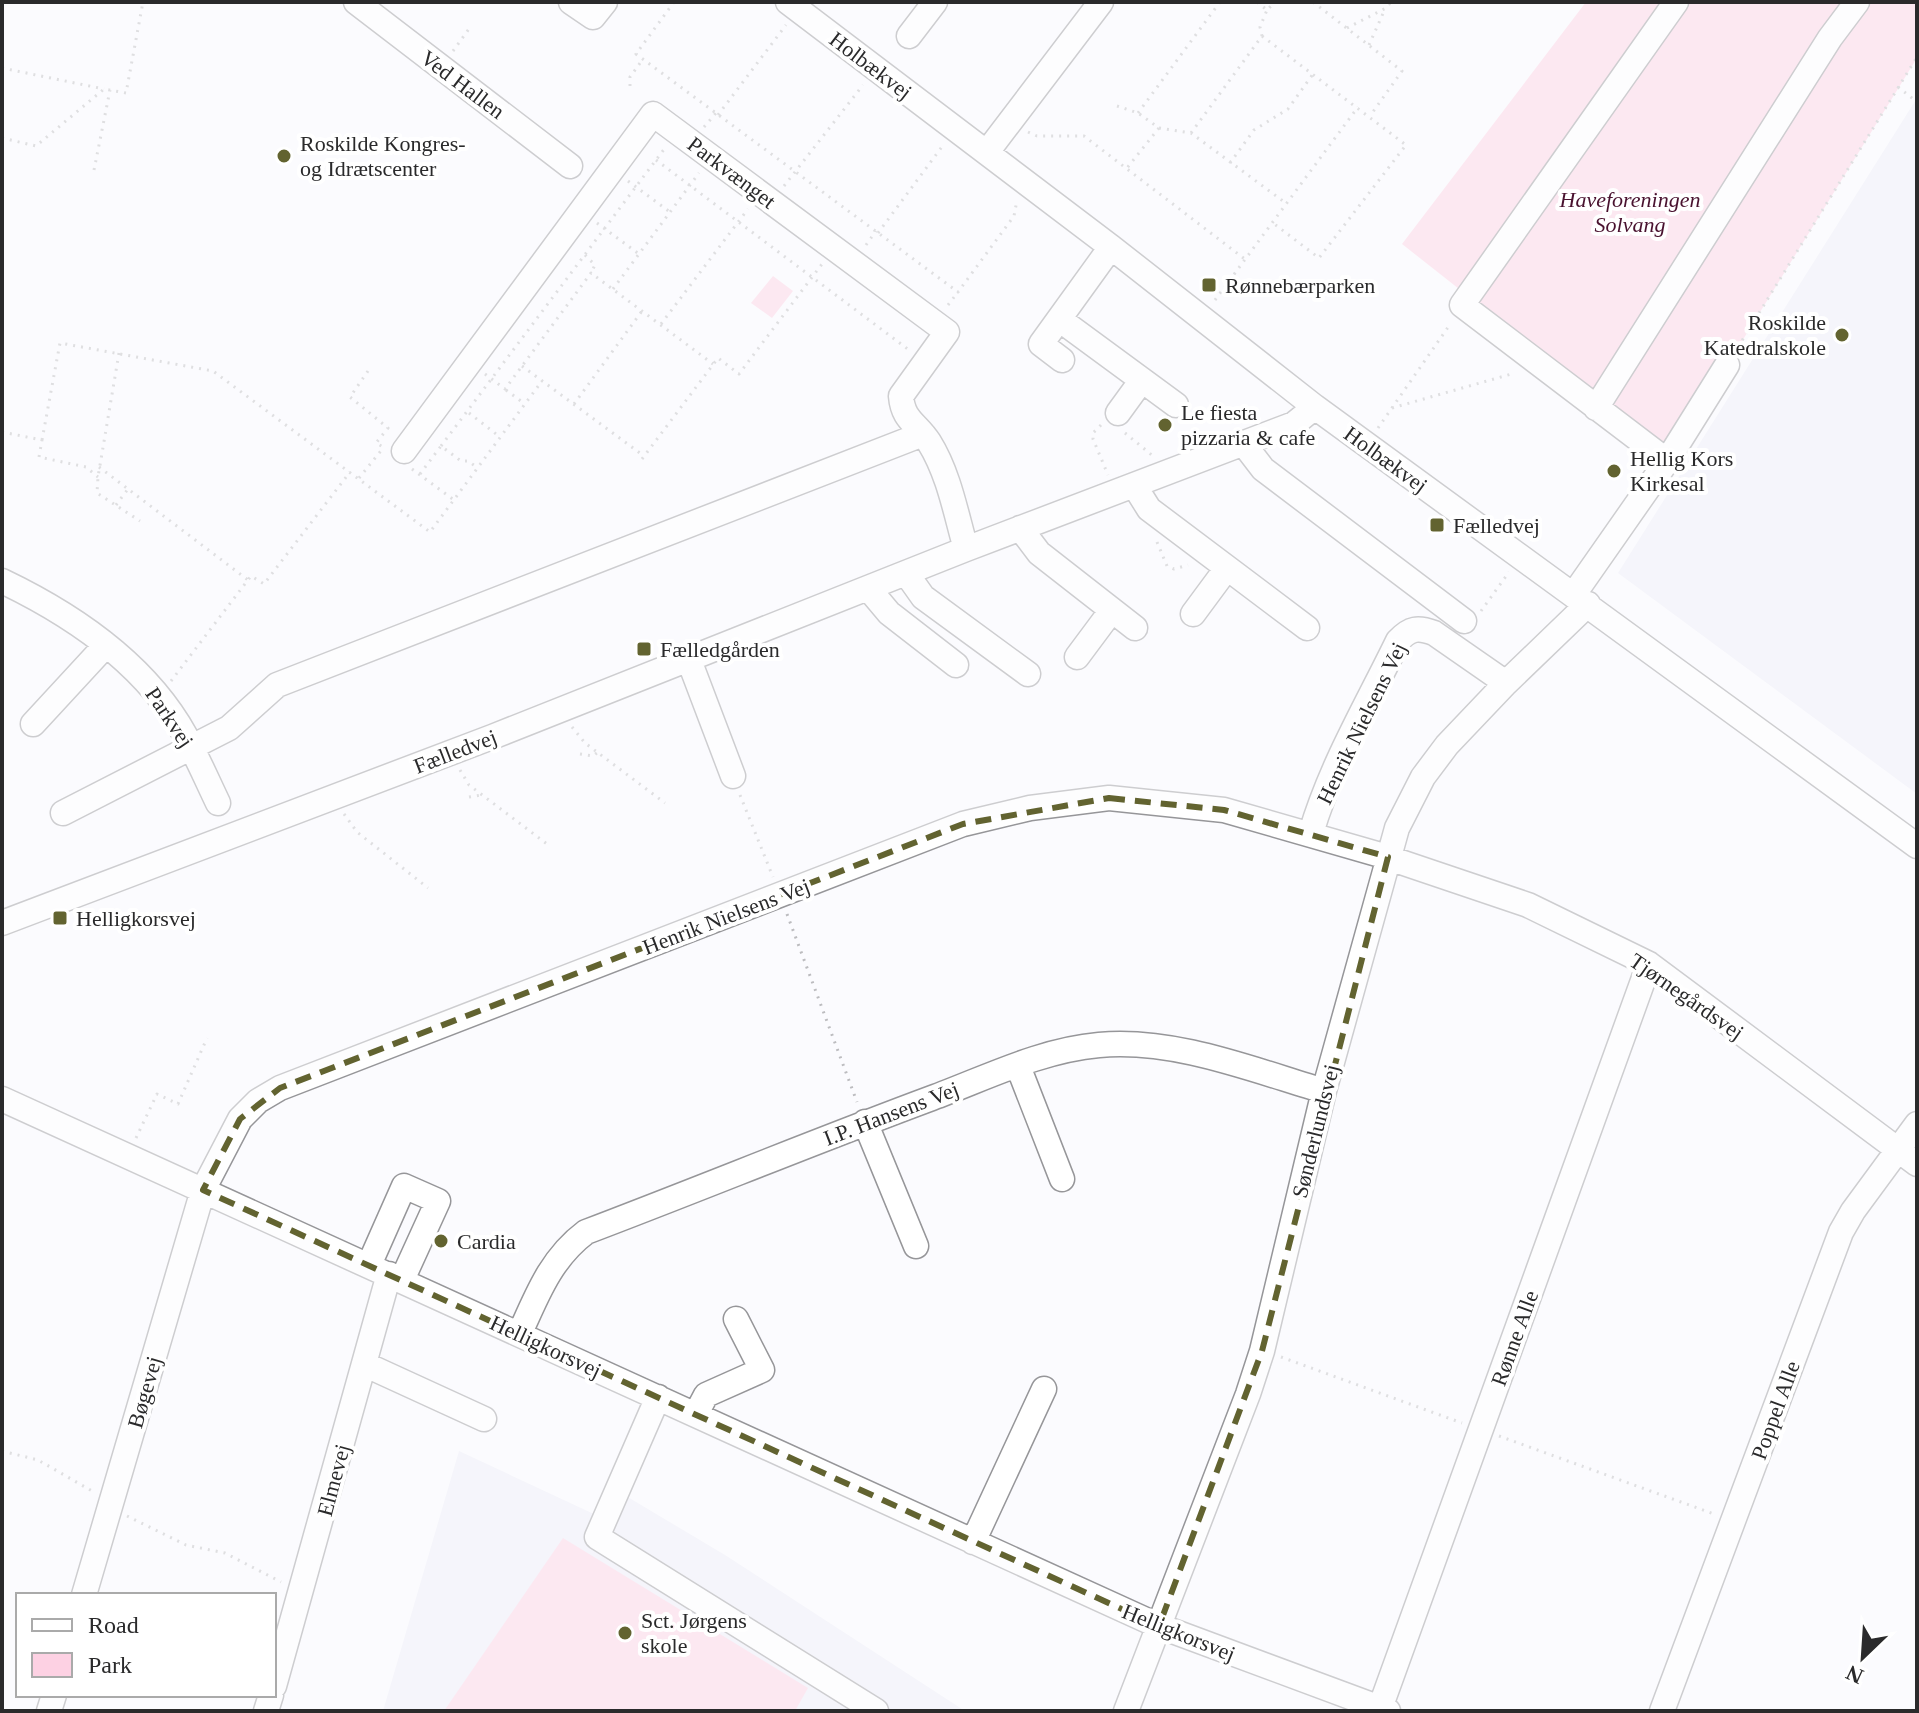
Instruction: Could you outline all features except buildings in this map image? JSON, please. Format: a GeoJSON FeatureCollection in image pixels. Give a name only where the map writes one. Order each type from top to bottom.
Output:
{"type":"FeatureCollection","features":[{"type":"Feature","properties":{"kind":"street","name":"Ved Hallen"},"geometry":{"type":"LineString","coordinates":[[356,2],[570,166]]}},
{"type":"Feature","properties":{"kind":"street"},"geometry":{"type":"LineString","coordinates":[[571,2],[593,17],[605,2]]}},
{"type":"Feature","properties":{"kind":"street"},"geometry":{"type":"LineString","coordinates":[[909,36],[935,2]]}},
{"type":"Feature","properties":{"kind":"street"},"geometry":{"type":"LineString","coordinates":[[987,152],[1101,2]]}},
{"type":"Feature","properties":{"kind":"street"},"geometry":{"type":"LineString","coordinates":[[1676,2],[1462,305],[1667,461],[1727,365]]}},
{"type":"Feature","properties":{"kind":"street"},"geometry":{"type":"LineString","coordinates":[[1596,408],[1830,38],[1857,2]]}},
{"type":"Feature","properties":{"kind":"street","name":"Holbækvej"},"geometry":{"type":"LineString","coordinates":[[793,6],[1029,184],[1315,407],[1917,846]]}},
{"type":"Feature","properties":{"kind":"street","name":"Parkvænget"},"geometry":{"type":"LineString","coordinates":[[393,449],[469,363],[653,114],[947,332],[901,396],[902,412],[923,434],[940,464],[966,549]]}},
{"type":"Feature","properties":{"kind":"street"},"geometry":{"type":"LineString","coordinates":[[1062,360],[1041,344],[1111,247]]}},
{"type":"Feature","properties":{"kind":"street"},"geometry":{"type":"LineString","coordinates":[[1059,319],[1176,405]]}},
{"type":"Feature","properties":{"kind":"street"},"geometry":{"type":"LineString","coordinates":[[1116,423],[1142,380]]}},
{"type":"Feature","properties":{"kind":"street","name":"Fælledvej"},"geometry":{"type":"LineString","coordinates":[[2,923],[562,710],[966,549],[1298,422],[1315,407]]}},
{"type":"Feature","properties":{"kind":"street"},"geometry":{"type":"LineString","coordinates":[[63,813],[229,728],[277,685],[923,434]]}},
{"type":"Feature","properties":{"kind":"street"},"geometry":{"type":"LineString","coordinates":[[1243,443],[1263,469],[1464,621]]}},
{"type":"Feature","properties":{"kind":"street","name":"Sønderlundsvej"},"geometry":{"type":"LineString","coordinates":[[1126,1711],[1262,1351],[1324,1091],[1397,828],[1423,777],[1447,745],[1581,599],[1667,461]]}},
{"type":"Feature","properties":{"kind":"street"},"geometry":{"type":"LineString","coordinates":[[1124,488],[1307,628]]}},
{"type":"Feature","properties":{"kind":"street"},"geometry":{"type":"LineString","coordinates":[[1020,528],[1039,553],[1135,628]]}},
{"type":"Feature","properties":{"kind":"street"},"geometry":{"type":"LineString","coordinates":[[1193,614],[1227,568]]}},
{"type":"Feature","properties":{"kind":"street"},"geometry":{"type":"LineString","coordinates":[[906,573],[923,597],[1028,674]]}},
{"type":"Feature","properties":{"kind":"street","name":"Parkvej"},"geometry":{"type":"LineString","coordinates":[[2,581],[69,617],[139,673],[184,733],[218,803]]}},
{"type":"Feature","properties":{"kind":"street"},"geometry":{"type":"LineString","coordinates":[[868,588],[889,613],[956,665]]}},
{"type":"Feature","properties":{"kind":"street"},"geometry":{"type":"LineString","coordinates":[[1077,657],[1112,610]]}},
{"type":"Feature","properties":{"kind":"street","name":"Henrik Nielsens Vej"},"geometry":{"type":"LineString","coordinates":[[1311,833],[1320,801],[1342,752],[1398,641],[1408,631],[1421,628],[1434,633],[1506,683]]}},
{"type":"Feature","properties":{"kind":"street"},"geometry":{"type":"LineString","coordinates":[[33,724],[105,646]]}},
{"type":"Feature","properties":{"kind":"street"},"geometry":{"type":"LineString","coordinates":[[689,660],[733,776]]}},
{"type":"Feature","properties":{"kind":"street","name":"Henrik Nielsens Vej"},"geometry":{"type":"LineString","coordinates":[[203,1190],[240,1119],[258,1101],[280,1088],[963,824],[1030,808],[1109,798],[1224,810],[1388,857]]}},
{"type":"Feature","properties":{"kind":"street","name":"Tjørnegårdsvej"},"geometry":{"type":"LineString","coordinates":[[1388,857],[1528,905],[1649,964],[1907,1156]]}},
{"type":"Feature","properties":{"kind":"street","name":"Rønne Alle"},"geometry":{"type":"LineString","coordinates":[[1383,1710],[1649,964]]}},
{"type":"Feature","properties":{"kind":"street","name":"I.P. Hansens Vej"},"geometry":{"type":"LineString","coordinates":[[520,1333],[560,1254],[586,1232],[865,1122],[1050,1054],[1100,1045],[1153,1047],[1209,1057],[1324,1091]]}},
{"type":"Feature","properties":{"kind":"street"},"geometry":{"type":"LineString","coordinates":[[1018,1066],[1062,1179]]}},
{"type":"Feature","properties":{"kind":"street","name":"Helligkorsvej"},"geometry":{"type":"LineString","coordinates":[[2,1099],[1159,1626],[1383,1710]]}},
{"type":"Feature","properties":{"kind":"street"},"geometry":{"type":"LineString","coordinates":[[865,1122],[916,1246]]}},
{"type":"Feature","properties":{"kind":"street","name":"Poppel Alle"},"geometry":{"type":"LineString","coordinates":[[1662,1711],[1841,1232],[1907,1156],[1917,1124]]}},
{"type":"Feature","properties":{"kind":"street","name":"Bøgevej"},"geometry":{"type":"LineString","coordinates":[[85,1593],[203,1190]]}},
{"type":"Feature","properties":{"kind":"street","name":"Elmevej"},"geometry":{"type":"LineString","coordinates":[[276,1679],[302,1594],[387,1273]]}},
{"type":"Feature","properties":{"kind":"street"},"geometry":{"type":"LineString","coordinates":[[696,1414],[706,1395],[762,1370],[736,1319]]}},
{"type":"Feature","properties":{"kind":"street"},"geometry":{"type":"LineString","coordinates":[[364,1364],[484,1419]]}},
{"type":"Feature","properties":{"kind":"street"},"geometry":{"type":"LineString","coordinates":[[973,1542],[1044,1389]]}},
{"type":"Feature","properties":{"kind":"street"},"geometry":{"type":"LineString","coordinates":[[658,1397],[597,1537],[846,1703],[876,1711]]}},
{"type":"Feature","properties":{"kind":"path"},"geometry":{"type":"LineString","coordinates":[[2,68],[126,93],[143,2]]}},
{"type":"Feature","properties":{"kind":"path"},"geometry":{"type":"LineString","coordinates":[[674,2],[636,54],[958,292],[1014,216],[1014,203],[1029,184]]}},
{"type":"Feature","properties":{"kind":"path"},"geometry":{"type":"LineString","coordinates":[[1138,113],[1220,2]]}},
{"type":"Feature","properties":{"kind":"path"},"geometry":{"type":"LineString","coordinates":[[1257,2],[1267,10]]}},
{"type":"Feature","properties":{"kind":"path"},"geometry":{"type":"LineString","coordinates":[[1273,223],[1319,258],[1406,145],[1262,36],[1260,27],[1267,10],[1275,2]]}},
{"type":"Feature","properties":{"kind":"path"},"geometry":{"type":"LineString","coordinates":[[1313,2],[1402,71],[1370,117]]}},
{"type":"Feature","properties":{"kind":"path"},"geometry":{"type":"LineString","coordinates":[[1369,45],[1391,2]]}},
{"type":"Feature","properties":{"kind":"path"},"geometry":{"type":"LineString","coordinates":[[705,126],[717,114],[793,6]]}},
{"type":"Feature","properties":{"kind":"path"},"geometry":{"type":"LineString","coordinates":[[1347,28],[1386,8]]}},
{"type":"Feature","properties":{"kind":"path"},"geometry":{"type":"LineString","coordinates":[[441,67],[471,26]]}},
{"type":"Feature","properties":{"kind":"path"},"geometry":{"type":"LineString","coordinates":[[1191,133],[1262,36]]}},
{"type":"Feature","properties":{"kind":"path"},"geometry":{"type":"LineString","coordinates":[[1727,365],[1917,57]]}},
{"type":"Feature","properties":{"kind":"path"},"geometry":{"type":"LineString","coordinates":[[630,86],[630,77],[643,59]]}},
{"type":"Feature","properties":{"kind":"path"},"geometry":{"type":"LineString","coordinates":[[795,171],[876,69]]}},
{"type":"Feature","properties":{"kind":"path"},"geometry":{"type":"LineString","coordinates":[[1230,163],[1254,130],[1288,109],[1313,74]]}},
{"type":"Feature","properties":{"kind":"path"},"geometry":{"type":"LineString","coordinates":[[1898,87],[1917,102]]}},
{"type":"Feature","properties":{"kind":"path"},"geometry":{"type":"LineString","coordinates":[[2,138],[36,146],[104,89]]}},
{"type":"Feature","properties":{"kind":"path"},"geometry":{"type":"LineString","coordinates":[[94,170],[110,90]]}},
{"type":"Feature","properties":{"kind":"path"},"geometry":{"type":"LineString","coordinates":[[1117,106],[1138,113],[1159,128],[1191,133],[1287,204]]}},
{"type":"Feature","properties":{"kind":"path"},"geometry":{"type":"LineString","coordinates":[[1201,318],[1358,107]]}},
{"type":"Feature","properties":{"kind":"path"},"geometry":{"type":"LineString","coordinates":[[1008,125],[1037,136],[1084,136],[1246,260]]}},
{"type":"Feature","properties":{"kind":"path"},"geometry":{"type":"LineString","coordinates":[[878,233],[955,128]]}},
{"type":"Feature","properties":{"kind":"path"},"geometry":{"type":"LineString","coordinates":[[1127,168],[1159,128]]}},
{"type":"Feature","properties":{"kind":"path"},"geometry":{"type":"LineString","coordinates":[[420,474],[677,132]]}},
{"type":"Feature","properties":{"kind":"path"},"geometry":{"type":"LineString","coordinates":[[612,289],[711,157]]}},
{"type":"Feature","properties":{"kind":"path"},"geometry":{"type":"LineString","coordinates":[[656,160],[926,363]]}},
{"type":"Feature","properties":{"kind":"path"},"geometry":{"type":"LineString","coordinates":[[612,170],[670,212]]}},
{"type":"Feature","properties":{"kind":"path"},"geometry":{"type":"LineString","coordinates":[[660,325],[760,193]]}},
{"type":"Feature","properties":{"kind":"path"},"geometry":{"type":"LineString","coordinates":[[580,211],[639,254]]}},
{"type":"Feature","properties":{"kind":"path"},"geometry":{"type":"LineString","coordinates":[[522,366],[643,458],[718,358],[739,374],[834,248]]}},
{"type":"Feature","properties":{"kind":"path"},"geometry":{"type":"LineString","coordinates":[[505,389],[591,273],[595,265],[585,255]]}},
{"type":"Feature","properties":{"kind":"path"},"geometry":{"type":"LineString","coordinates":[[591,273],[713,364]]}},
{"type":"Feature","properties":{"kind":"path"},"geometry":{"type":"LineString","coordinates":[[1366,444],[1462,305]]}},
{"type":"Feature","properties":{"kind":"path"},"geometry":{"type":"LineString","coordinates":[[574,404],[642,311]]}},
{"type":"Feature","properties":{"kind":"path"},"geometry":{"type":"LineString","coordinates":[[98,477],[86,467],[39,457],[60,343],[213,371],[430,532],[542,381]]}},
{"type":"Feature","properties":{"kind":"path"},"geometry":{"type":"LineString","coordinates":[[119,353],[97,493],[140,521]]}},
{"type":"Feature","properties":{"kind":"path"},"geometry":{"type":"LineString","coordinates":[[469,363],[525,404]]}},
{"type":"Feature","properties":{"kind":"path"},"geometry":{"type":"LineString","coordinates":[[1392,408],[1540,365]]}},
{"type":"Feature","properties":{"kind":"path"},"geometry":{"type":"LineString","coordinates":[[368,371],[350,397],[388,428],[376,443],[393,449]]}},
{"type":"Feature","properties":{"kind":"path"},"geometry":{"type":"LineString","coordinates":[[467,412],[500,437]]}},
{"type":"Feature","properties":{"kind":"path"},"geometry":{"type":"LineString","coordinates":[[1124,488],[1093,439],[1093,433],[1103,423],[1116,423],[1172,470]]}},
{"type":"Feature","properties":{"kind":"path"},"geometry":{"type":"LineString","coordinates":[[2,432],[42,440]]}},
{"type":"Feature","properties":{"kind":"path"},"geometry":{"type":"LineString","coordinates":[[441,446],[461,461],[468,461],[478,468]]}},
{"type":"Feature","properties":{"kind":"path"},"geometry":{"type":"LineString","coordinates":[[99,467],[248,580]]}},
{"type":"Feature","properties":{"kind":"path"},"geometry":{"type":"LineString","coordinates":[[158,698],[251,576],[264,584],[350,472]]}},
{"type":"Feature","properties":{"kind":"path"},"geometry":{"type":"LineString","coordinates":[[116,505],[128,489]]}},
{"type":"Feature","properties":{"kind":"path"},"geometry":{"type":"LineString","coordinates":[[1464,621],[1478,616],[1521,556]]}},
{"type":"Feature","properties":{"kind":"path"},"geometry":{"type":"LineString","coordinates":[[562,710],[580,736],[665,803]]}},
{"type":"Feature","properties":{"kind":"path"},"geometry":{"type":"LineString","coordinates":[[451,752],[469,785],[547,844]]}},
{"type":"Feature","properties":{"kind":"path"},"geometry":{"type":"LineString","coordinates":[[580,754],[593,756],[598,752]]}},
{"type":"Feature","properties":{"kind":"path"},"geometry":{"type":"LineString","coordinates":[[733,776],[865,1122]]}},
{"type":"Feature","properties":{"kind":"path"},"geometry":{"type":"LineString","coordinates":[[469,797],[482,795]]}},
{"type":"Feature","properties":{"kind":"path"},"geometry":{"type":"LineString","coordinates":[[336,796],[357,832],[428,888]]}},
{"type":"Feature","properties":{"kind":"path"},"geometry":{"type":"LineString","coordinates":[[128,1156],[157,1094],[178,1104],[207,1038]]}},
{"type":"Feature","properties":{"kind":"path"},"geometry":{"type":"LineString","coordinates":[[2,1451],[38,1460],[112,1503],[127,1517],[186,1545],[225,1553],[302,1594]]}},
{"type":"Feature","properties":{"kind":"highlighted area"},"geometry":{"type":"Polygon","coordinates":[[[1109,798],[1224,810],[1388,857],[1262,1351],[1159,1626],[203,1190],[240,1119],[280,1088],[963,824],[1109,798]]]}},
{"type":"Feature","properties":{"kind":"shaded area","name":"Roskilde Katedralskole"},"geometry":{"type":"Polygon","coordinates":[[[1917,98],[1917,794],[1618,573],[1917,98]]]}},
{"type":"Feature","properties":{"kind":"shaded area","name":"Sct. Jørgens skole"},"geometry":{"type":"Polygon","coordinates":[[[459,1451],[596,1515],[626,1496],[725,1555],[965,1711],[383,1711],[459,1451]]]}},
{"type":"Feature","properties":{"kind":"green space","name":"Haveforeningen Solvang"},"geometry":{"type":"Polygon","coordinates":[[[1586,2],[1917,2],[1917,58],[1671,456],[1402,244],[1586,2]]]}},
{"type":"Feature","properties":{"kind":"green space"},"geometry":{"type":"Polygon","coordinates":[[[773,276],[793,291],[772,318],[751,303],[773,276]]]}},
{"type":"Feature","properties":{"kind":"green space"},"geometry":{"type":"Polygon","coordinates":[[[563,1538],[808,1688],[795,1711],[444,1711],[563,1538]]]}},
{"type":"Feature","properties":{"kind":"place","name":"Roskilde Kongres- og Idrætscenter"},"geometry":{"type":"Point","coordinates":[284,156]}},
{"type":"Feature","properties":{"kind":"place","name":"Rønnebærparken"},"geometry":{"type":"Point","coordinates":[1209,285]}},
{"type":"Feature","properties":{"kind":"place","name":"Roskilde Katedralskole"},"geometry":{"type":"Point","coordinates":[1842,335]}},
{"type":"Feature","properties":{"kind":"place","name":"Le fiesta pizzaria & cafe"},"geometry":{"type":"Point","coordinates":[1165,425]}},
{"type":"Feature","properties":{"kind":"place","name":"Hellig Kors Kirkesal"},"geometry":{"type":"Point","coordinates":[1614,471]}},
{"type":"Feature","properties":{"kind":"place","name":"Fælledvej"},"geometry":{"type":"Point","coordinates":[1437,525]}},
{"type":"Feature","properties":{"kind":"place","name":"Fælledgården"},"geometry":{"type":"Point","coordinates":[644,649]}},
{"type":"Feature","properties":{"kind":"place","name":"Helligkorsvej"},"geometry":{"type":"Point","coordinates":[60,918]}},
{"type":"Feature","properties":{"kind":"place","name":"Cardia"},"geometry":{"type":"Point","coordinates":[441,1241]}},
{"type":"Feature","properties":{"kind":"place","name":"Sct. Jørgens skole"},"geometry":{"type":"Point","coordinates":[625,1633]}}]}
